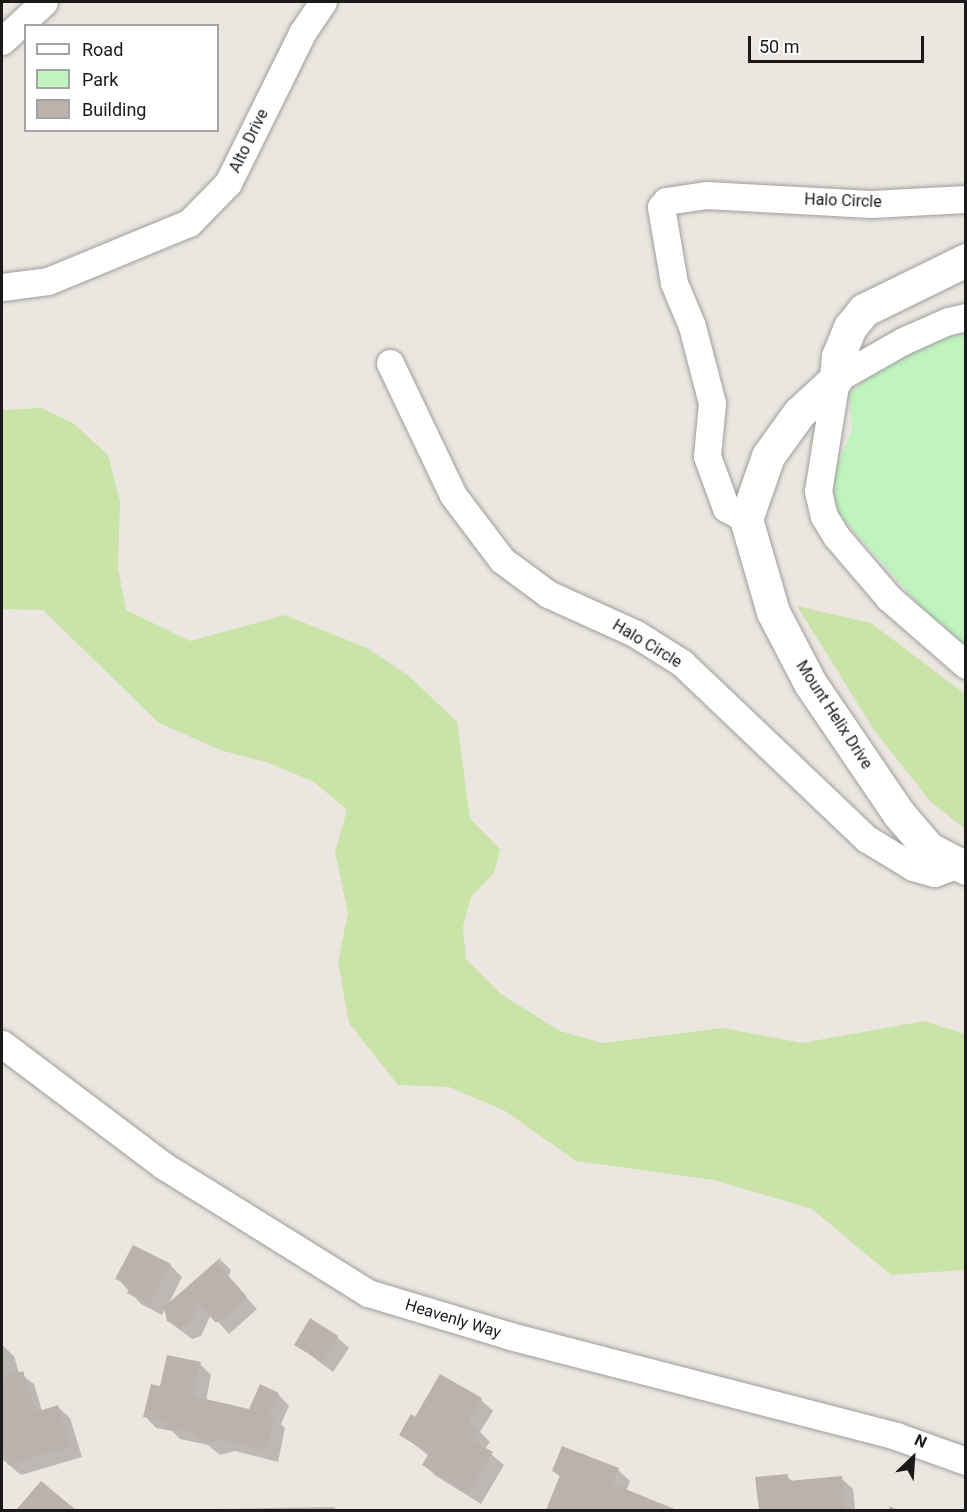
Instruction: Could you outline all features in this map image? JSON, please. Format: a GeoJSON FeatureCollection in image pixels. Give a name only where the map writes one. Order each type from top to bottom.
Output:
{"type":"FeatureCollection","features":[{"type":"Feature","properties":{"kind":"street"},"geometry":{"type":"LineString","coordinates":[[2,41],[45,2]]}},
{"type":"Feature","properties":{"kind":"street","name":"Alto Drive"},"geometry":{"type":"LineString","coordinates":[[2,287],[48,281],[189,223],[228,183],[302,33],[323,2]]}},
{"type":"Feature","properties":{"kind":"street","name":"Halo Circle"},"geometry":{"type":"LineString","coordinates":[[746,519],[726,508],[707,456],[712,403],[692,326],[674,283],[661,207],[666,201],[706,195],[871,204],[966,199]]}},
{"type":"Feature","properties":{"kind":"street"},"geometry":{"type":"LineString","coordinates":[[966,260],[864,310],[850,327],[838,356],[818,491],[824,516],[836,536],[889,598],[966,665]]}},
{"type":"Feature","properties":{"kind":"street"},"geometry":{"type":"LineString","coordinates":[[746,519],[768,456],[799,413],[836,379],[903,341],[948,321],[966,317]]}},
{"type":"Feature","properties":{"kind":"street","name":"Halo Circle"},"geometry":{"type":"LineString","coordinates":[[390,363],[453,495],[502,560],[548,594],[636,634],[682,663],[867,839],[913,867],[934,873],[962,866]]}},
{"type":"Feature","properties":{"kind":"street","name":"Mount Helix Drive"},"geometry":{"type":"LineString","coordinates":[[746,519],[773,612],[810,684],[899,814],[929,849],[962,866]]}},
{"type":"Feature","properties":{"kind":"street","name":"Heavenly Way"},"geometry":{"type":"LineString","coordinates":[[2,1044],[164,1166],[368,1293],[510,1336],[874,1430],[966,1461]]}},
{"type":"Feature","properties":{"kind":"green space"},"geometry":{"type":"Polygon","coordinates":[[[965,334],[965,651],[948,637],[834,509],[832,478],[852,430],[849,394],[892,356],[941,337],[965,334]]]}},
{"type":"Feature","properties":{"kind":"green space"},"geometry":{"type":"Polygon","coordinates":[[[41,408],[73,423],[108,455],[120,501],[118,568],[126,610],[190,641],[285,615],[367,648],[409,676],[457,722],[470,818],[500,849],[494,873],[471,897],[463,927],[466,959],[501,994],[560,1031],[602,1043],[723,1028],[802,1043],[924,1021],[965,1034],[965,1270],[891,1275],[812,1209],[714,1180],[576,1161],[505,1111],[449,1087],[398,1085],[349,1023],[338,962],[348,913],[335,852],[347,810],[314,782],[266,762],[220,750],[159,723],[43,610],[2,609],[2,410],[41,408]]]}},
{"type":"Feature","properties":{"kind":"green space"},"geometry":{"type":"Polygon","coordinates":[[[797,606],[871,623],[965,694],[965,829],[930,801],[874,730],[797,606]]]}},
{"type":"Feature","properties":{"kind":"building"},"geometry":{"type":"Polygon","coordinates":[[[133,1245],[171,1264],[150,1305],[127,1293],[131,1286],[115,1279],[133,1245]]]}},
{"type":"Feature","properties":{"kind":"building"},"geometry":{"type":"Polygon","coordinates":[[[221,1257],[218,1264],[247,1297],[216,1323],[199,1304],[189,1324],[179,1328],[167,1321],[164,1307],[221,1257]]]}},
{"type":"Feature","properties":{"kind":"building"},"geometry":{"type":"Polygon","coordinates":[[[310,1318],[338,1336],[322,1362],[294,1345],[310,1318]]]}},
{"type":"Feature","properties":{"kind":"building"},"geometry":{"type":"Polygon","coordinates":[[[167,1355],[201,1362],[193,1396],[249,1409],[260,1384],[279,1393],[269,1413],[274,1415],[267,1451],[223,1440],[207,1445],[195,1434],[167,1428],[168,1422],[143,1417],[151,1384],[160,1386],[167,1355]]]}},
{"type":"Feature","properties":{"kind":"building"},"geometry":{"type":"Polygon","coordinates":[[[23,1371],[36,1412],[58,1405],[71,1446],[8,1465],[2,1443],[2,1377],[23,1371]]]}},
{"type":"Feature","properties":{"kind":"building"},"geometry":{"type":"Polygon","coordinates":[[[440,1374],[482,1398],[468,1422],[479,1429],[472,1440],[493,1452],[469,1493],[422,1465],[429,1453],[399,1435],[411,1414],[415,1417],[440,1374]]]}},
{"type":"Feature","properties":{"kind":"building"},"geometry":{"type":"Polygon","coordinates":[[[562,1446],[619,1468],[613,1484],[677,1510],[546,1510],[560,1475],[552,1471],[562,1446]]]}},
{"type":"Feature","properties":{"kind":"building"},"geometry":{"type":"Polygon","coordinates":[[[788,1474],[788,1481],[842,1476],[845,1510],[759,1510],[755,1477],[788,1474]]]}},
{"type":"Feature","properties":{"kind":"building"},"geometry":{"type":"Polygon","coordinates":[[[41,1481],[76,1510],[16,1510],[41,1481]]]}}]}
